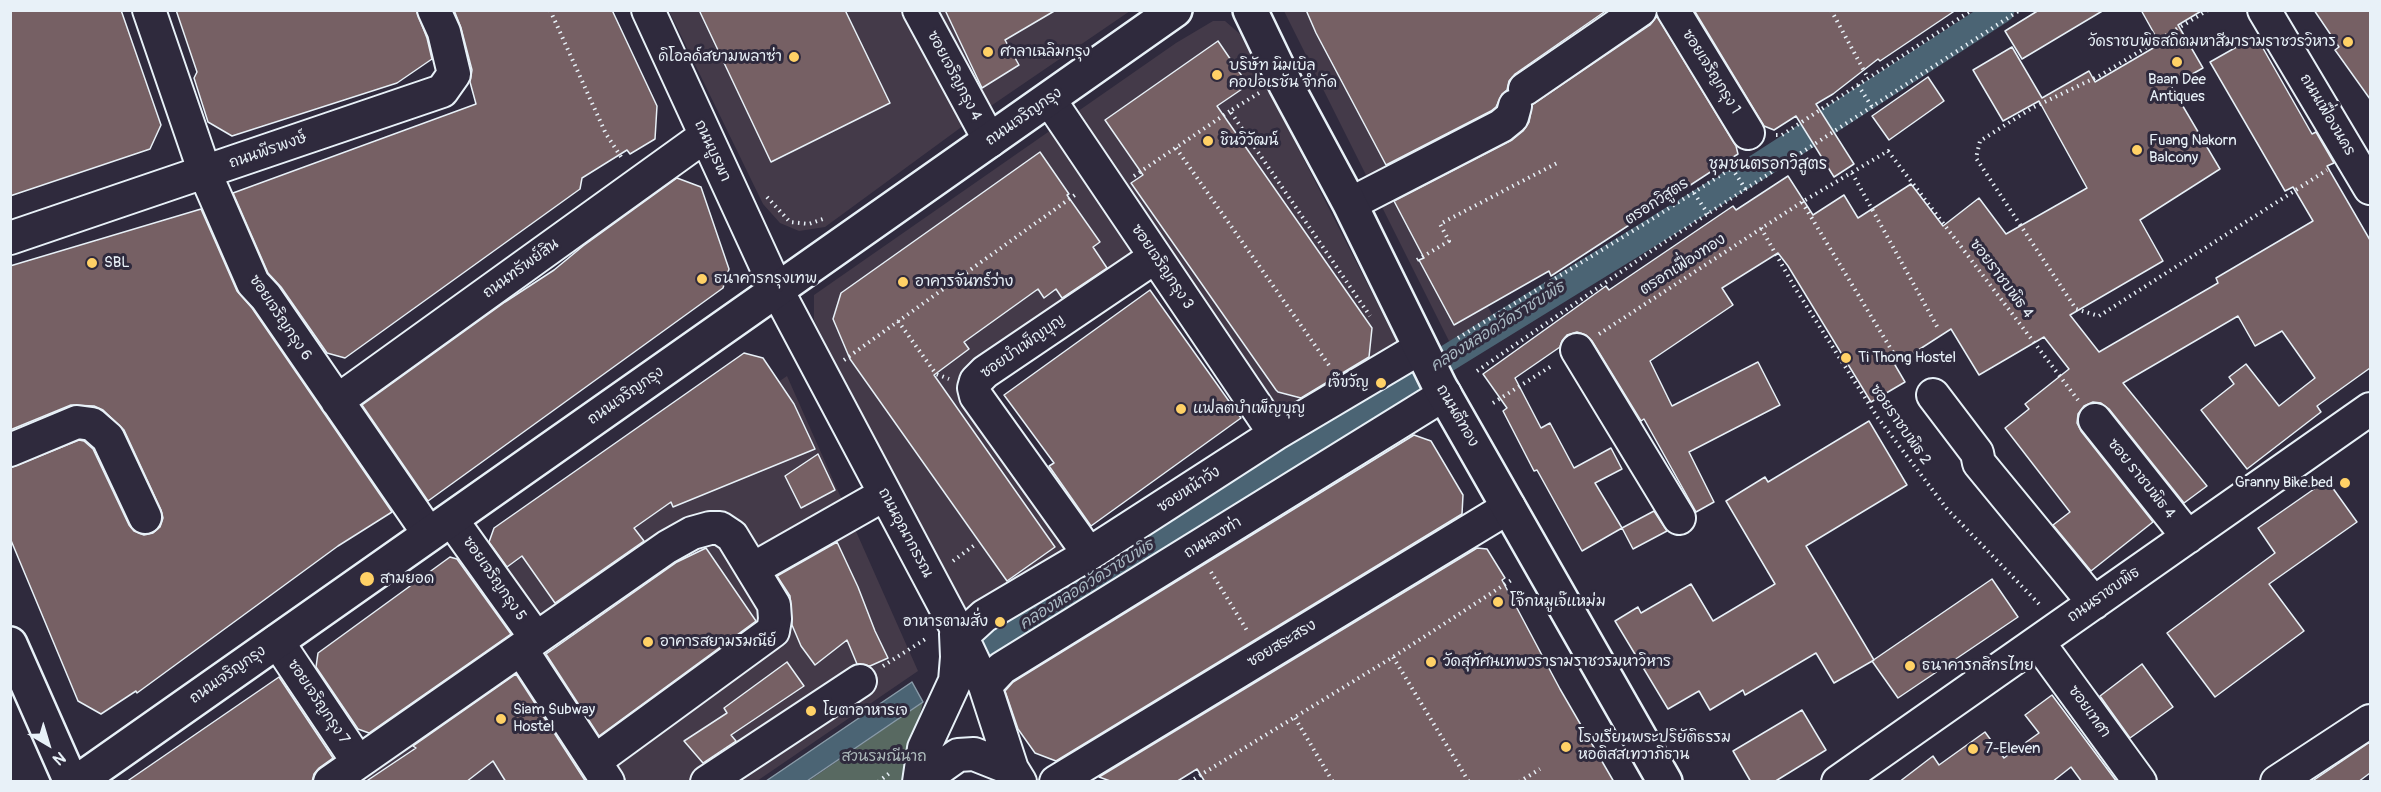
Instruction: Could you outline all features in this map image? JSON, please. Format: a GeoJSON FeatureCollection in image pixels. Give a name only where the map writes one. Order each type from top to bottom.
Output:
{"type":"FeatureCollection","features":[{"type":"Feature","properties":{"kind":"main road","name":"ถนนเจริญกรุง"},"geometry":{"type":"LineString","coordinates":[[77,782],[1175,10]]}},
{"type":"Feature","properties":{"kind":"main road","name":"ถนนตีทอง"},"geometry":{"type":"LineString","coordinates":[[1250,10],[1286,85],[1350,204],[1442,391],[1665,782]]}},
{"type":"Feature","properties":{"kind":"main road"},"geometry":{"type":"LineString","coordinates":[[10,644],[71,782]]}},
{"type":"Feature","properties":{"kind":"street","name":"ซอยเจริญกรุง 6"},"geometry":{"type":"LineString","coordinates":[[149,10],[205,172],[253,283],[266,297],[337,402],[440,526]]}},
{"type":"Feature","properties":{"kind":"street","name":"ถนนพีรพงษ์"},"geometry":{"type":"LineString","coordinates":[[10,238],[442,92],[454,74],[444,32],[434,10]]}},
{"type":"Feature","properties":{"kind":"street","name":"ถนนบูรพา"},"geometry":{"type":"LineString","coordinates":[[648,10],[777,290]]}},
{"type":"Feature","properties":{"kind":"street","name":"ซอยเจริญกรุง 4"},"geometry":{"type":"LineString","coordinates":[[919,10],[990,141]]}},
{"type":"Feature","properties":{"kind":"street"},"geometry":{"type":"LineString","coordinates":[[1350,204],[1501,126],[1512,117],[1520,98],[1640,10]]}},
{"type":"Feature","properties":{"kind":"street","name":"ซอยเจริญกรุง 1"},"geometry":{"type":"LineString","coordinates":[[1673,10],[1748,133]]}},
{"type":"Feature","properties":{"kind":"street","name":"ถนนเฟื่องนคร"},"geometry":{"type":"LineString","coordinates":[[2264,10],[2370,188]]}},
{"type":"Feature","properties":{"kind":"street","name":"ซอยเจริญกรุง 3"},"geometry":{"type":"LineString","coordinates":[[1049,99],[1275,434]]}},
{"type":"Feature","properties":{"kind":"street","name":"ถนนทรัพย์สิน"},"geometry":{"type":"LineString","coordinates":[[337,402],[705,136]]}},
{"type":"Feature","properties":{"kind":"street","name":"ซอยบำเพ็ญบุญ"},"geometry":{"type":"LineString","coordinates":[[1089,554],[976,396],[974,388],[976,381],[985,372],[1155,257]]}},
{"type":"Feature","properties":{"kind":"street","name":"ถนนอุณากรรณ"},"geometry":{"type":"LineString","coordinates":[[777,290],[985,686],[1016,775]]}},
{"type":"Feature","properties":{"kind":"street"},"geometry":{"type":"LineString","coordinates":[[1577,350],[1679,518]]}},
{"type":"Feature","properties":{"kind":"street","name":"ซอยหน้าวัง"},"geometry":{"type":"LineString","coordinates":[[956,629],[984,616],[1089,554],[1275,434],[1423,353]]}},
{"type":"Feature","properties":{"kind":"street","name":"ถนนลงท่า"},"geometry":{"type":"LineString","coordinates":[[985,686],[1002,668],[1442,391]]}},
{"type":"Feature","properties":{"kind":"street"},"geometry":{"type":"LineString","coordinates":[[1934,395],[1977,453],[1979,463],[2094,603]]}},
{"type":"Feature","properties":{"kind":"street","name":"ถนนราชบพิธ"},"geometry":{"type":"LineString","coordinates":[[1838,782],[2044,627],[2094,603],[2370,409]]}},
{"type":"Feature","properties":{"kind":"street","name":"ซอย ราชบพิธ 4"},"geometry":{"type":"LineString","coordinates":[[2095,420],[2188,537]]}},
{"type":"Feature","properties":{"kind":"street"},"geometry":{"type":"LineString","coordinates":[[10,450],[77,422],[92,424],[108,438],[145,517]]}},
{"type":"Feature","properties":{"kind":"street"},"geometry":{"type":"LineString","coordinates":[[753,569],[885,494]]}},
{"type":"Feature","properties":{"kind":"street","name":"ซอยสระสรง"},"geometry":{"type":"LineString","coordinates":[[1056,782],[1509,507]]}},
{"type":"Feature","properties":{"kind":"street","name":"ซอยเจริญกรุง 5"},"geometry":{"type":"LineString","coordinates":[[440,526],[529,644],[602,771]]}},
{"type":"Feature","properties":{"kind":"street"},"geometry":{"type":"LineString","coordinates":[[330,782],[667,547],[692,534],[710,528],[720,528],[732,536],[774,605],[773,631],[602,771]]}},
{"type":"Feature","properties":{"kind":"street","name":"ซอยเทศา"},"geometry":{"type":"LineString","coordinates":[[2044,627],[2140,782]]}},
{"type":"Feature","properties":{"kind":"street"},"geometry":{"type":"LineString","coordinates":[[919,782],[924,748],[955,681],[956,629]]}},
{"type":"Feature","properties":{"kind":"street","name":"ซอยเจริญกรุง 7"},"geometry":{"type":"LineString","coordinates":[[277,641],[358,762]]}},
{"type":"Feature","properties":{"kind":"street"},"geometry":{"type":"LineString","coordinates":[[707,782],[860,681]]}},
{"type":"Feature","properties":{"kind":"street"},"geometry":{"type":"LineString","coordinates":[[2277,782],[2370,721]]}},
{"type":"Feature","properties":{"kind":"street"},"geometry":{"type":"LineString","coordinates":[[929,782],[934,772],[958,755],[974,754],[1016,775]]}},
{"type":"Feature","properties":{"kind":"path"},"geometry":{"type":"LineString","coordinates":[[550,10],[606,134],[638,184]]}},
{"type":"Feature","properties":{"kind":"path"},"geometry":{"type":"LineString","coordinates":[[1831,10],[1868,78]]}},
{"type":"Feature","properties":{"kind":"path"},"geometry":{"type":"LineString","coordinates":[[1746,190],[1733,169],[1742,154],[1741,143],[1748,133],[1759,130],[1782,135],[1971,10]]}},
{"type":"Feature","properties":{"kind":"path"},"geometry":{"type":"LineString","coordinates":[[1477,371],[1708,214],[2020,10]]}},
{"type":"Feature","properties":{"kind":"path"},"geometry":{"type":"LineString","coordinates":[[2208,10],[2099,76],[2032,108],[1980,141],[1976,158],[2076,309],[2099,316],[2351,155]]}},
{"type":"Feature","properties":{"kind":"path"},"geometry":{"type":"LineString","coordinates":[[1858,86],[1872,106]]}},
{"type":"Feature","properties":{"kind":"path"},"geometry":{"type":"LineString","coordinates":[[1128,180],[1260,93]]}},
{"type":"Feature","properties":{"kind":"path"},"geometry":{"type":"LineString","coordinates":[[1230,111],[1374,321]]}},
{"type":"Feature","properties":{"kind":"path"},"geometry":{"type":"LineString","coordinates":[[1176,148],[1335,374]]}},
{"type":"Feature","properties":{"kind":"path","name":"ตรอกเฟื่องทอง"},"geometry":{"type":"LineString","coordinates":[[1493,403],[1761,228],[1888,151]]}},
{"type":"Feature","properties":{"kind":"path","name":"ซอยราชบพิธ 4"},"geometry":{"type":"LineString","coordinates":[[1888,151],[2095,420]]}},
{"type":"Feature","properties":{"kind":"path"},"geometry":{"type":"LineString","coordinates":[[1417,260],[1449,241],[1440,224],[1557,163]]}},
{"type":"Feature","properties":{"kind":"path","name":"ตรอกวิสูตร"},"geometry":{"type":"LineString","coordinates":[[1458,338],[1733,169]]}},
{"type":"Feature","properties":{"kind":"path"},"geometry":{"type":"LineString","coordinates":[[1852,173],[1940,330]]}},
{"type":"Feature","properties":{"kind":"path"},"geometry":{"type":"LineString","coordinates":[[1695,194],[1708,214]]}},
{"type":"Feature","properties":{"kind":"path"},"geometry":{"type":"LineString","coordinates":[[841,362],[1075,195]]}},
{"type":"Feature","properties":{"kind":"path"},"geometry":{"type":"LineString","coordinates":[[766,196],[790,222],[809,224],[823,219]]}},
{"type":"Feature","properties":{"kind":"path"},"geometry":{"type":"LineString","coordinates":[[1802,202],[1897,359]]}},
{"type":"Feature","properties":{"kind":"path","name":"ซอยราชบพิธ 2"},"geometry":{"type":"LineString","coordinates":[[1761,228],[1795,288],[1878,418],[1947,509],[2044,627]]}},
{"type":"Feature","properties":{"kind":"path"},"geometry":{"type":"LineString","coordinates":[[898,321],[936,374],[974,388]]}},
{"type":"Feature","properties":{"kind":"path"},"geometry":{"type":"LineString","coordinates":[[952,562],[976,544]]}},
{"type":"Feature","properties":{"kind":"path"},"geometry":{"type":"LineString","coordinates":[[1209,568],[1249,635]]}},
{"type":"Feature","properties":{"kind":"path"},"geometry":{"type":"LineString","coordinates":[[1190,781],[1393,657],[1514,579]]}},
{"type":"Feature","properties":{"kind":"path"},"geometry":{"type":"LineString","coordinates":[[860,681],[956,629]]}},
{"type":"Feature","properties":{"kind":"path"},"geometry":{"type":"LineString","coordinates":[[1393,657],[1469,782]]}},
{"type":"Feature","properties":{"kind":"path"},"geometry":{"type":"LineString","coordinates":[[1295,718],[1333,782]]}},
{"type":"Feature","properties":{"kind":"path"},"geometry":{"type":"LineString","coordinates":[[1519,782],[1540,770]]}},
{"type":"Feature","properties":{"kind":"shaded area"},"geometry":{"type":"Polygon","coordinates":[[[669,11],[1130,11],[982,112],[825,227],[799,231],[780,223],[763,204],[669,11]]]}},
{"type":"Feature","properties":{"kind":"shaded area"},"geometry":{"type":"Polygon","coordinates":[[[1284,11],[1478,11],[1534,119],[1416,180],[1497,323],[1451,345],[1284,11]]]}},
{"type":"Feature","properties":{"kind":"shaded area"},"geometry":{"type":"Polygon","coordinates":[[[1213,21],[1225,21],[1240,34],[1402,352],[1283,423],[1158,249],[976,374],[1077,551],[982,610],[967,608],[948,598],[814,320],[814,295],[1176,43],[1213,21]]]}},
{"type":"Feature","properties":{"kind":"shaded area"},"geometry":{"type":"Polygon","coordinates":[[[787,376],[918,671],[757,781],[308,782],[428,700],[406,666],[518,591],[504,570],[787,376]]]}},
{"type":"Feature","properties":{"kind":"green space","name":"สวนรมณีนาถ"},"geometry":{"type":"Polygon","coordinates":[[[923,702],[903,781],[807,782],[923,702]]]}},
{"type":"Feature","properties":{"kind":"water"},"geometry":{"type":"Polygon","coordinates":[[[912,682],[923,702],[807,781],[766,781],[912,682]]]}},
{"type":"Feature","properties":{"kind":"building"},"geometry":{"type":"Polygon","coordinates":[[[10,10],[121,10],[161,125],[150,149],[10,196],[10,10]]]}},
{"type":"Feature","properties":{"kind":"building"},"geometry":{"type":"Polygon","coordinates":[[[176,10],[416,10],[432,59],[397,83],[232,136],[208,122],[194,78],[197,72],[176,10]]]}},
{"type":"Feature","properties":{"kind":"building"},"geometry":{"type":"Polygon","coordinates":[[[454,10],[612,10],[657,106],[655,139],[630,154],[627,150],[582,178],[580,189],[345,358],[327,353],[281,287],[268,273],[233,193],[476,104],[470,82],[472,70],[454,10]]]}},
{"type":"Feature","properties":{"kind":"building","name":"ดิโอลด์สยามพลาซ่า"},"geometry":{"type":"Polygon","coordinates":[[[699,10],[845,10],[890,103],[771,162],[699,10]]]}},
{"type":"Feature","properties":{"kind":"building","name":"ศาลาเฉลิมกรุง"},"geometry":{"type":"Polygon","coordinates":[[[945,10],[1056,10],[1005,40],[1019,65],[982,88],[945,10]]]}},
{"type":"Feature","properties":{"kind":"building"},"geometry":{"type":"Polygon","coordinates":[[[1306,10],[1607,10],[1515,74],[1496,107],[1491,111],[1386,165],[1306,10]]]}},
{"type":"Feature","properties":{"kind":"building"},"geometry":{"type":"Polygon","coordinates":[[[1694,10],[1956,10],[1880,61],[1878,59],[1833,94],[1816,104],[1854,164],[1834,177],[1796,116],[1774,130],[1764,126],[1694,10]]]}},
{"type":"Feature","properties":{"kind":"building"},"geometry":{"type":"Polygon","coordinates":[[[2039,10],[2104,10],[2022,59],[2005,31],[2039,10]]]}},
{"type":"Feature","properties":{"kind":"building"},"geometry":{"type":"Polygon","coordinates":[[[2141,10],[2203,10],[2178,25],[2203,68],[2171,86],[2220,169],[2140,220],[2163,261],[2070,315],[2099,352],[2218,283],[2216,278],[2313,221],[2293,187],[2285,191],[2210,62],[2256,36],[2312,134],[2316,132],[2334,163],[2327,166],[2370,240],[2370,368],[2317,406],[2321,412],[2247,469],[2201,410],[2234,384],[2229,377],[2246,364],[2279,406],[2315,378],[2282,331],[2255,346],[2238,316],[2123,383],[2207,486],[2184,503],[2109,409],[2101,403],[2093,402],[2084,406],[2078,414],[2077,423],[2081,431],[2153,522],[2091,571],[2053,525],[2070,512],[2005,428],[2029,409],[2025,404],[2069,369],[2044,337],[1979,375],[1951,329],[1895,365],[1905,382],[1871,402],[1778,253],[1722,288],[1733,305],[1650,361],[1672,406],[1758,362],[1780,405],[1689,452],[1714,502],[1696,512],[1644,419],[1641,421],[1592,341],[1586,335],[1577,332],[1567,335],[1560,347],[1515,378],[1541,428],[1550,423],[1574,468],[1611,448],[1622,469],[1595,483],[1622,528],[1582,551],[1537,470],[1534,471],[1503,411],[1507,408],[1483,374],[1606,286],[1609,290],[1733,206],[1736,210],[1788,176],[1813,215],[1844,195],[1858,218],[1911,184],[1943,226],[1979,198],[2006,234],[2087,188],[2039,101],[2003,121],[1973,70],[2012,47],[2042,98],[2089,71],[2095,82],[2160,44],[2141,10]]]}},
{"type":"Feature","properties":{"kind":"building","name":"วัดราชบพิธสถิตมหาสีมารามราชวรวิหาร"},"geometry":{"type":"Polygon","coordinates":[[[2314,10],[2370,10],[2370,99],[2335,50],[2339,47],[2314,10]]]}},
{"type":"Feature","properties":{"kind":"building"},"geometry":{"type":"Polygon","coordinates":[[[1657,16],[1736,146],[1738,154],[1551,276],[1549,271],[1454,325],[1419,260],[1424,258],[1394,201],[1512,140],[1523,131],[1529,122],[1532,105],[1650,25],[1657,16]]]}},
{"type":"Feature","properties":{"kind":"building"},"geometry":{"type":"Polygon","coordinates":[[[1218,41],[1248,85],[1217,106],[1372,328],[1369,357],[1301,398],[1276,390],[1131,183],[1143,175],[1105,120],[1218,41]]]}},
{"type":"Feature","properties":{"kind":"building"},"geometry":{"type":"Polygon","coordinates":[[[1928,77],[1944,101],[1889,140],[1872,116],[1928,77]]]}},
{"type":"Feature","properties":{"kind":"building"},"geometry":{"type":"Polygon","coordinates":[[[1040,152],[1100,242],[1093,247],[1107,268],[1062,298],[1056,289],[1044,298],[1038,289],[964,342],[969,349],[934,375],[1055,547],[1007,581],[850,359],[833,319],[841,293],[1040,152]]]}},
{"type":"Feature","properties":{"kind":"building"},"geometry":{"type":"Polygon","coordinates":[[[677,178],[701,187],[729,269],[723,288],[428,501],[362,405],[505,302],[554,270],[583,246],[677,178]]]}},
{"type":"Feature","properties":{"kind":"building"},"geometry":{"type":"Polygon","coordinates":[[[201,209],[237,291],[252,308],[392,512],[338,546],[137,693],[136,691],[101,714],[78,701],[10,538],[10,468],[79,440],[84,441],[93,449],[134,531],[144,535],[153,533],[160,527],[163,518],[124,430],[103,410],[94,406],[71,405],[10,430],[10,266],[201,209]]]}},
{"type":"Feature","properties":{"kind":"building","name":"แฟลตบำเพ็ญบุญ"},"geometry":{"type":"Polygon","coordinates":[[[1150,290],[1241,418],[1091,526],[1049,466],[1054,463],[1004,395],[1150,290]]]}},
{"type":"Feature","properties":{"kind":"building"},"geometry":{"type":"Polygon","coordinates":[[[744,353],[763,358],[794,404],[815,449],[673,507],[671,502],[634,528],[644,541],[555,603],[522,556],[507,567],[489,542],[494,528],[744,353]]]}},
{"type":"Feature","properties":{"kind":"building"},"geometry":{"type":"Polygon","coordinates":[[[1869,421],[1907,485],[1806,546],[1874,660],[1834,683],[1816,653],[1745,695],[1743,690],[1710,710],[1699,691],[1668,709],[1615,621],[1638,607],[1641,613],[1691,584],[1713,621],[1775,584],[1726,501],[1765,477],[1768,482],[1869,421]]]}},
{"type":"Feature","properties":{"kind":"building"},"geometry":{"type":"Polygon","coordinates":[[[1414,435],[1431,441],[1463,495],[1462,514],[1056,761],[1035,753],[1018,729],[1005,691],[1013,682],[1414,435]]]}},
{"type":"Feature","properties":{"kind":"building"},"geometry":{"type":"Polygon","coordinates":[[[818,454],[835,490],[801,508],[785,476],[818,454]]]}},
{"type":"Feature","properties":{"kind":"building"},"geometry":{"type":"Polygon","coordinates":[[[2327,480],[2357,522],[2269,584],[2304,631],[2215,697],[2167,633],[2275,553],[2258,528],[2327,480]]]}},
{"type":"Feature","properties":{"kind":"building"},"geometry":{"type":"Polygon","coordinates":[[[1654,511],[1667,531],[1633,549],[1622,528],[1654,511]]]}},
{"type":"Feature","properties":{"kind":"building"},"geometry":{"type":"Polygon","coordinates":[[[837,542],[888,658],[870,666],[857,664],[847,640],[815,665],[801,646],[792,625],[790,596],[777,576],[837,542]]]}},
{"type":"Feature","properties":{"kind":"building","name":"อาคารสยามรมณีย์"},"geometry":{"type":"Polygon","coordinates":[[[706,548],[756,621],[599,736],[546,654],[677,562],[706,548]]]}},
{"type":"Feature","properties":{"kind":"building"},"geometry":{"type":"Polygon","coordinates":[[[1477,548],[1487,549],[1505,578],[1502,580],[1560,689],[1614,782],[1205,782],[1197,769],[1176,782],[1113,782],[1099,777],[1477,548]]]}},
{"type":"Feature","properties":{"kind":"building"},"geometry":{"type":"Polygon","coordinates":[[[450,557],[457,559],[511,634],[369,733],[358,729],[316,667],[318,653],[450,557]]]}},
{"type":"Feature","properties":{"kind":"building"},"geometry":{"type":"Polygon","coordinates":[[[1992,579],[2018,617],[1898,698],[1872,661],[1992,579]]]}},
{"type":"Feature","properties":{"kind":"building"},"geometry":{"type":"Polygon","coordinates":[[[787,662],[804,686],[731,735],[736,741],[703,763],[684,741],[727,713],[724,708],[787,662]]]}},
{"type":"Feature","properties":{"kind":"building"},"geometry":{"type":"Polygon","coordinates":[[[2142,664],[2173,707],[2130,738],[2100,696],[2142,664]]]}},
{"type":"Feature","properties":{"kind":"building"},"geometry":{"type":"Polygon","coordinates":[[[516,674],[586,782],[506,782],[493,761],[466,782],[365,782],[416,748],[413,746],[516,674]]]}},
{"type":"Feature","properties":{"kind":"building"},"geometry":{"type":"Polygon","coordinates":[[[279,677],[333,758],[319,768],[312,782],[126,782],[279,677]]]}},
{"type":"Feature","properties":{"kind":"building"},"geometry":{"type":"Polygon","coordinates":[[[2052,695],[2117,782],[2082,782],[2071,767],[2052,782],[1899,782],[1933,756],[1939,765],[1985,732],[2004,758],[2039,733],[2025,715],[2052,695]]]}},
{"type":"Feature","properties":{"kind":"building"},"geometry":{"type":"Polygon","coordinates":[[[1802,710],[1826,750],[1774,782],[1751,782],[1733,751],[1802,710]]]}},
{"type":"Feature","properties":{"kind":"building"},"geometry":{"type":"Polygon","coordinates":[[[2370,742],[2370,773],[2358,782],[2311,782],[2370,742]]]}},
{"type":"Feature","properties":{"kind":"waterway","name":"คลองหลอดวัดราชบพิธ"},"geometry":{"type":"LineString","coordinates":[[996,643],[1391,393],[1761,165],[2001,10]]}},
{"type":"Feature","properties":{"kind":"place","name":"วัดราชบพิธสถิตมหาสีมารามราชวรวิหาร"},"geometry":{"type":"Point","coordinates":[2348,42]}},
{"type":"Feature","properties":{"kind":"place","name":"ศาลาเฉลิมกรุง"},"geometry":{"type":"Point","coordinates":[988,52]}},
{"type":"Feature","properties":{"kind":"place","name":"ดิโอลด์สยามพลาซ่า"},"geometry":{"type":"Point","coordinates":[794,57]}},
{"type":"Feature","properties":{"kind":"place","name":"Baan Dee Antiques"},"geometry":{"type":"Point","coordinates":[2177,62]}},
{"type":"Feature","properties":{"kind":"place","name":"บริษัท นิมเบิล คอปอเรชัน จำกัด"},"geometry":{"type":"Point","coordinates":[1217,75]}},
{"type":"Feature","properties":{"kind":"place","name":"ชินวิวัฒน์"},"geometry":{"type":"Point","coordinates":[1208,141]}},
{"type":"Feature","properties":{"kind":"place","name":"Fuang Nakorn Balcony"},"geometry":{"type":"Point","coordinates":[2137,150]}},
{"type":"Feature","properties":{"kind":"place","name":"SBL"},"geometry":{"type":"Point","coordinates":[92,263]}},
{"type":"Feature","properties":{"kind":"place","name":"ธนาคารกรุงเทพ"},"geometry":{"type":"Point","coordinates":[702,279]}},
{"type":"Feature","properties":{"kind":"place","name":"อาคารจันทร์ว่าง"},"geometry":{"type":"Point","coordinates":[903,282]}},
{"type":"Feature","properties":{"kind":"place","name":"Ti Thong Hostel"},"geometry":{"type":"Point","coordinates":[1846,358]}},
{"type":"Feature","properties":{"kind":"place","name":"เจ๊ขวัญ"},"geometry":{"type":"Point","coordinates":[1381,383]}},
{"type":"Feature","properties":{"kind":"place","name":"แฟลตบำเพ็ญบุญ"},"geometry":{"type":"Point","coordinates":[1181,409]}},
{"type":"Feature","properties":{"kind":"place","name":"Granny Bike.bed"},"geometry":{"type":"Point","coordinates":[2345,483]}},
{"type":"Feature","properties":{"kind":"place","name":"สามยอด"},"geometry":{"type":"Point","coordinates":[367,579]}},
{"type":"Feature","properties":{"kind":"place","name":"โจ๊กหมูเจ๊แหม่ม"},"geometry":{"type":"Point","coordinates":[1498,602]}},
{"type":"Feature","properties":{"kind":"place","name":"อาหารตามสั่ง"},"geometry":{"type":"Point","coordinates":[1000,622]}},
{"type":"Feature","properties":{"kind":"place","name":"อาคารสยามรมณีย์"},"geometry":{"type":"Point","coordinates":[648,642]}},
{"type":"Feature","properties":{"kind":"place","name":"วัดสุทัศนเทพวรารามราชวรมหาวิหาร"},"geometry":{"type":"Point","coordinates":[1431,662]}},
{"type":"Feature","properties":{"kind":"place","name":"ธนาคารกสิกรไทย"},"geometry":{"type":"Point","coordinates":[1910,666]}},
{"type":"Feature","properties":{"kind":"place","name":"โยตาอาหารเจ"},"geometry":{"type":"Point","coordinates":[811,711]}},
{"type":"Feature","properties":{"kind":"place","name":"Siam Subway Hostel"},"geometry":{"type":"Point","coordinates":[501,719]}},
{"type":"Feature","properties":{"kind":"place","name":"โรงเรียนพระปริยัติธรรม หอติสสเทวาภิธาน"},"geometry":{"type":"Point","coordinates":[1566,747]}},
{"type":"Feature","properties":{"kind":"place","name":"7-Eleven"},"geometry":{"type":"Point","coordinates":[1973,749]}},
{"type":"Feature","properties":{"kind":"district","name":"ชุมชนตรอกวิสูตร"},"geometry":{"type":"Point","coordinates":[1768,165]}}]}
